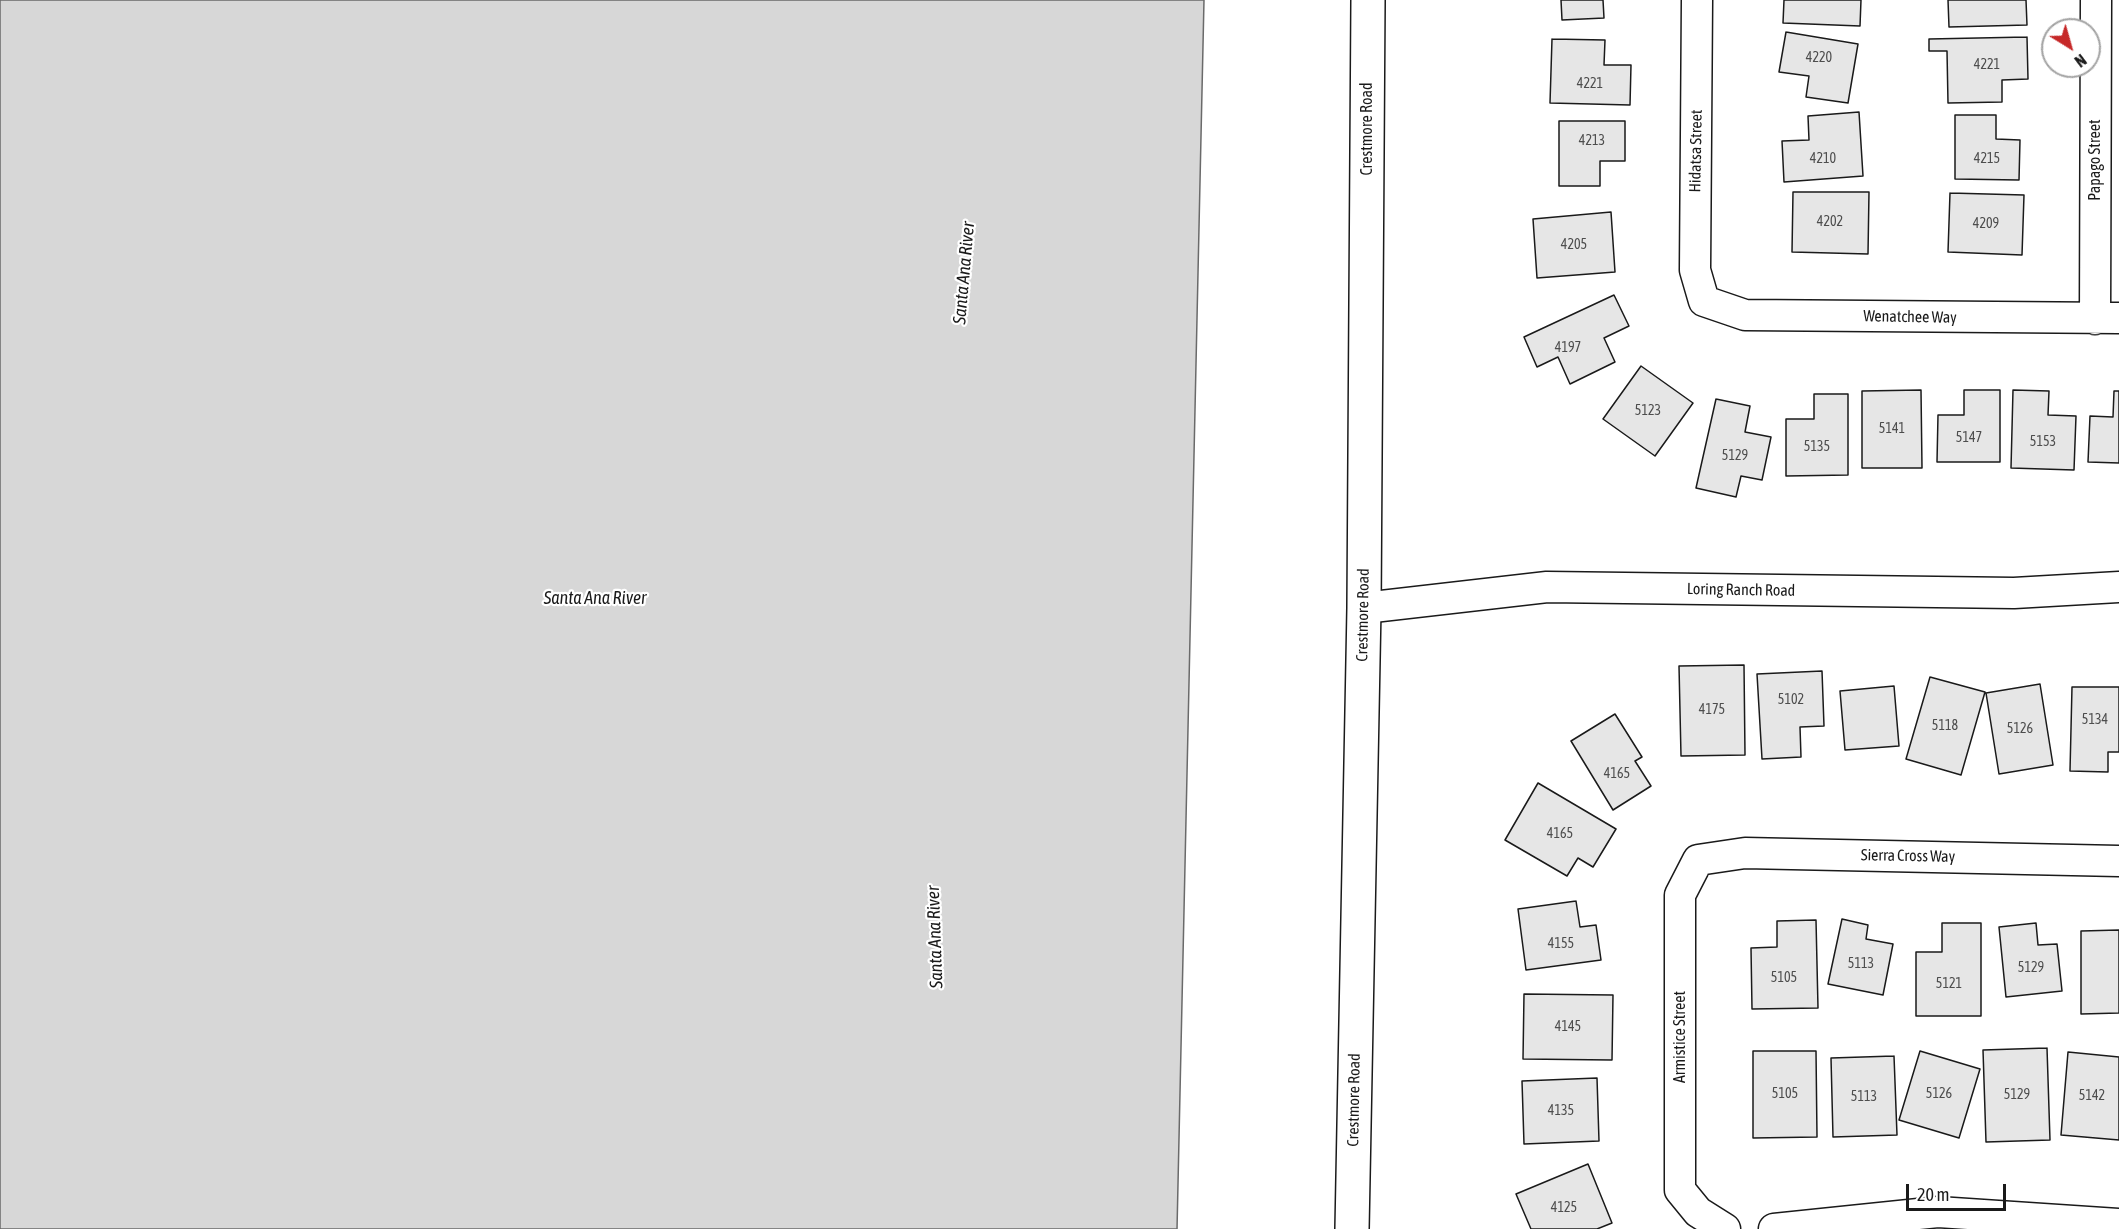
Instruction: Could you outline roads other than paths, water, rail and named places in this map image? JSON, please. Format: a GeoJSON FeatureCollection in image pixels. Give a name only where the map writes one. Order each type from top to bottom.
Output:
{"type":"FeatureCollection","features":[{"type":"Feature","properties":{"kind":"street","name":"Crestmore Road"},"geometry":{"type":"LineString","coordinates":[[1352,1229],[1364,608],[1368,0]]}},
{"type":"Feature","properties":{"kind":"street","name":"Hidatsa Street"},"geometry":{"type":"LineString","coordinates":[[1697,0],[1695,270],[1704,301]]}},
{"type":"Feature","properties":{"kind":"street","name":"Papago Street"},"geometry":{"type":"LineString","coordinates":[[2096,0],[2107,319]]}},
{"type":"Feature","properties":{"kind":"street","name":"Wenatchee Way"},"geometry":{"type":"LineString","coordinates":[[1704,301],[1744,315],[2107,319]]}},
{"type":"Feature","properties":{"kind":"street","name":"Loring Ranch Road"},"geometry":{"type":"LineString","coordinates":[[1364,608],[1546,587],[2014,594],[2119,587]]}},
{"type":"Feature","properties":{"kind":"street","name":"Sierra Cross Way"},"geometry":{"type":"LineString","coordinates":[[1698,860],[1745,853],[2119,861]]}},
{"type":"Feature","properties":{"kind":"street","name":"Armistice Street"},"geometry":{"type":"LineString","coordinates":[[1698,860],[1680,895],[1680,1190],[1698,1212],[1725,1229]]}},
{"type":"Feature","properties":{"kind":"street"},"geometry":{"type":"LineString","coordinates":[[1774,1229],[1938,1212],[2119,1224]]}},
{"type":"Feature","properties":{"kind":"water","name":"Santa Ana River"},"geometry":{"type":"Polygon","coordinates":[[[0,0],[1204,0],[1177,1229],[0,1229],[0,0]]]}}]}
